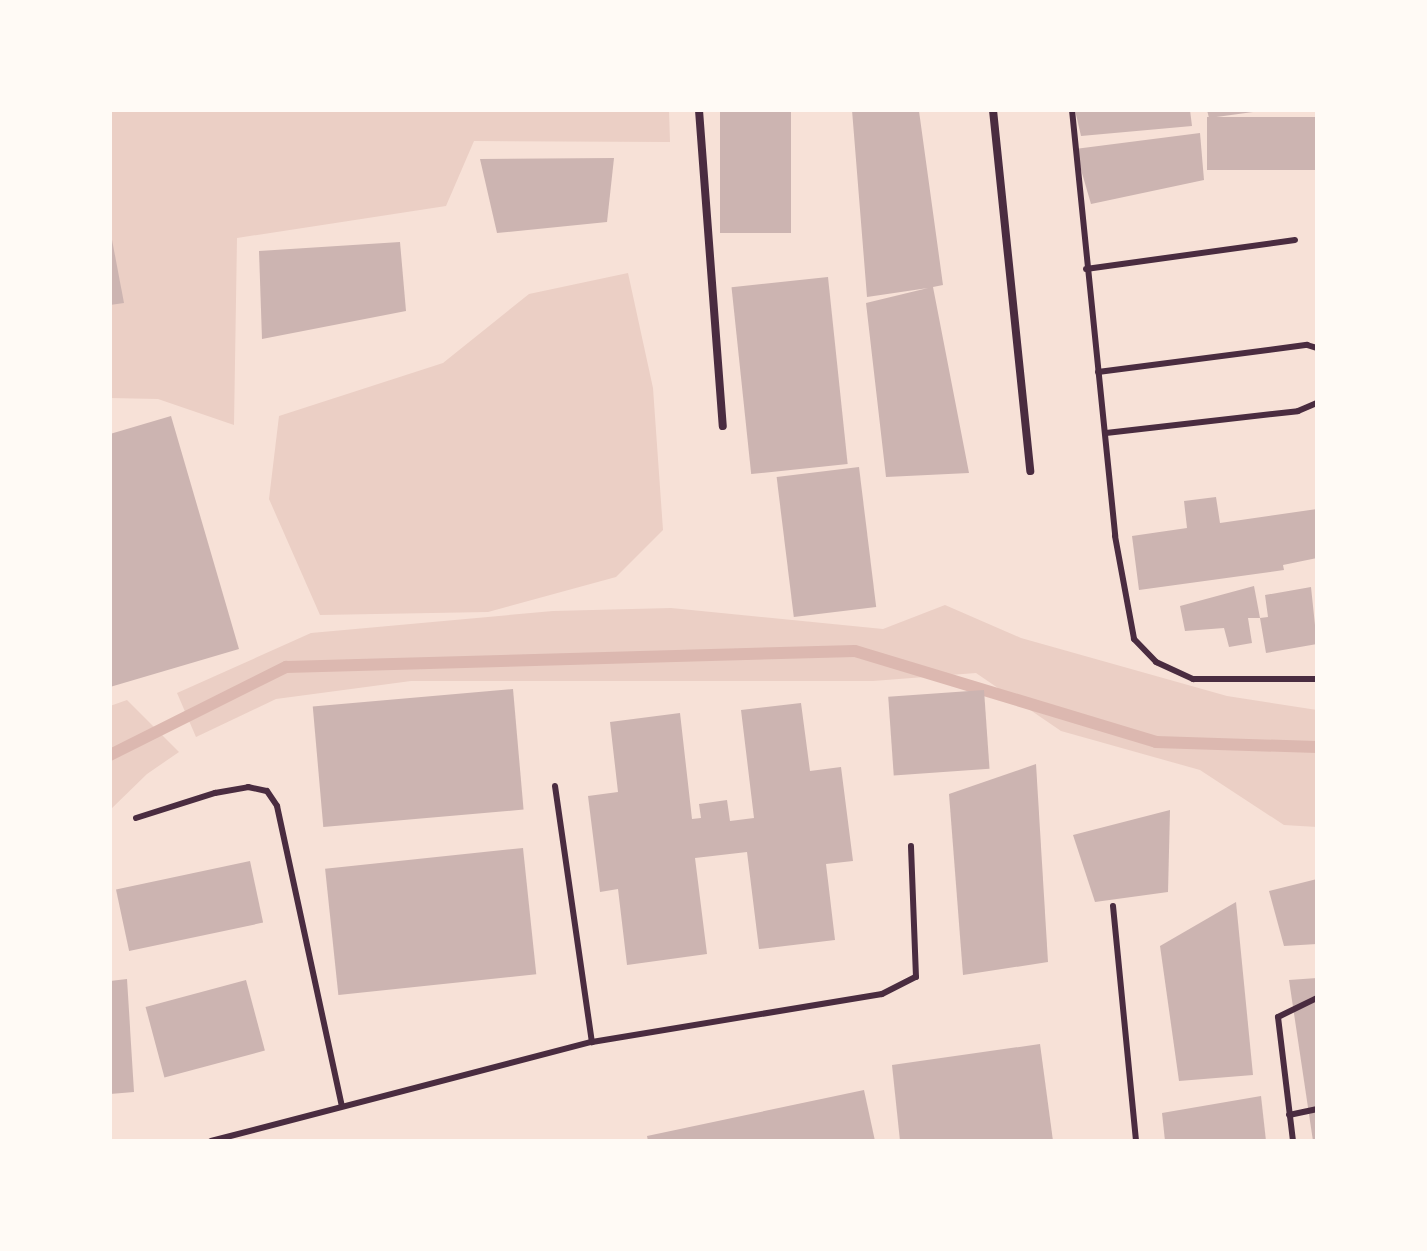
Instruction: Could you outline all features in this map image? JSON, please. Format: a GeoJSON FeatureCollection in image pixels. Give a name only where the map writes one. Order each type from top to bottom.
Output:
{"type":"FeatureCollection","features":[{"type":"Feature","properties":{"kind":"street"},"geometry":{"type":"LineString","coordinates":[[699,110],[723,426]]}},
{"type":"Feature","properties":{"kind":"street"},"geometry":{"type":"LineString","coordinates":[[993,110],[1030,471]]}},
{"type":"Feature","properties":{"kind":"lane"},"geometry":{"type":"LineString","coordinates":[[1072,110],[1115,536],[1134,639],[1156,662],[1193,679],[1317,679]]}},
{"type":"Feature","properties":{"kind":"lane"},"geometry":{"type":"LineString","coordinates":[[1086,269],[1295,240]]}},
{"type":"Feature","properties":{"kind":"lane"},"geometry":{"type":"LineString","coordinates":[[1098,372],[1307,345],[1317,348]]}},
{"type":"Feature","properties":{"kind":"lane"},"geometry":{"type":"LineString","coordinates":[[1106,433],[1298,411],[1317,403]]}},
{"type":"Feature","properties":{"kind":"lane"},"geometry":{"type":"LineString","coordinates":[[555,786],[592,1042]]}},
{"type":"Feature","properties":{"kind":"lane"},"geometry":{"type":"LineString","coordinates":[[136,818],[215,793],[248,787],[267,791],[277,806],[342,1106]]}},
{"type":"Feature","properties":{"kind":"lane"},"geometry":{"type":"LineString","coordinates":[[211,1141],[592,1042],[882,994],[916,977],[911,846]]}},
{"type":"Feature","properties":{"kind":"lane"},"geometry":{"type":"LineString","coordinates":[[1113,906],[1136,1141]]}},
{"type":"Feature","properties":{"kind":"lane"},"geometry":{"type":"LineString","coordinates":[[1293,1141],[1278,1017],[1317,998]]}},
{"type":"Feature","properties":{"kind":"lane"},"geometry":{"type":"LineString","coordinates":[[1289,1115],[1317,1109]]}},
{"type":"Feature","properties":{"kind":"shaded area"},"geometry":{"type":"Polygon","coordinates":[[[110,110],[669,110],[670,142],[474,141],[446,206],[237,238],[234,425],[158,399],[110,398],[110,110]]]}},
{"type":"Feature","properties":{"kind":"shaded area"},"geometry":{"type":"Polygon","coordinates":[[[628,273],[653,388],[663,530],[616,577],[488,612],[320,615],[269,499],[279,416],[443,363],[529,294],[628,273]]]}},
{"type":"Feature","properties":{"kind":"shaded area"},"geometry":{"type":"Polygon","coordinates":[[[945,605],[1021,638],[1227,696],[1317,710],[1317,827],[1284,825],[1200,770],[1061,731],[976,673],[873,681],[411,681],[276,699],[196,737],[177,693],[311,633],[553,611],[671,608],[883,629],[945,605]]]}},
{"type":"Feature","properties":{"kind":"shaded area"},"geometry":{"type":"Polygon","coordinates":[[[127,700],[179,752],[147,774],[110,810],[110,706],[127,700]]]}},
{"type":"Feature","properties":{"kind":"building"},"geometry":{"type":"Polygon","coordinates":[[[720,110],[791,110],[791,233],[720,233],[720,110]]]}},
{"type":"Feature","properties":{"kind":"building"},"geometry":{"type":"Polygon","coordinates":[[[852,110],[919,111],[943,285],[933,287],[969,473],[886,477],[866,303],[928,288],[867,297],[852,110]]]}},
{"type":"Feature","properties":{"kind":"building"},"geometry":{"type":"Polygon","coordinates":[[[1075,110],[1190,110],[1192,126],[1081,136],[1075,110]]]}},
{"type":"Feature","properties":{"kind":"building"},"geometry":{"type":"Polygon","coordinates":[[[1207,110],[1252,110],[1253,112],[1209,118],[1207,110]]]}},
{"type":"Feature","properties":{"kind":"building"},"geometry":{"type":"Polygon","coordinates":[[[1207,117],[1317,117],[1317,170],[1207,170],[1207,117]]]}},
{"type":"Feature","properties":{"kind":"building"},"geometry":{"type":"Polygon","coordinates":[[[1200,133],[1204,180],[1091,204],[1075,149],[1200,133]]]}},
{"type":"Feature","properties":{"kind":"building"},"geometry":{"type":"Polygon","coordinates":[[[614,158],[607,222],[497,233],[480,159],[614,158]]]}},
{"type":"Feature","properties":{"kind":"building"},"geometry":{"type":"Polygon","coordinates":[[[110,229],[124,303],[110,305],[110,229]]]}},
{"type":"Feature","properties":{"kind":"building"},"geometry":{"type":"Polygon","coordinates":[[[400,242],[406,311],[262,339],[259,251],[400,242]]]}},
{"type":"Feature","properties":{"kind":"building"},"geometry":{"type":"Polygon","coordinates":[[[828,277],[848,464],[751,474],[732,287],[828,277]]]}},
{"type":"Feature","properties":{"kind":"building"},"geometry":{"type":"Polygon","coordinates":[[[171,416],[239,649],[110,687],[110,434],[171,416]]]}},
{"type":"Feature","properties":{"kind":"building"},"geometry":{"type":"Polygon","coordinates":[[[859,467],[876,607],[794,617],[777,477],[859,467]]]}},
{"type":"Feature","properties":{"kind":"building"},"geometry":{"type":"Polygon","coordinates":[[[1216,497],[1220,523],[1317,509],[1317,558],[1283,565],[1284,570],[1139,590],[1132,536],[1187,528],[1184,501],[1216,497]]]}},
{"type":"Feature","properties":{"kind":"building"},"geometry":{"type":"Polygon","coordinates":[[[1254,586],[1260,618],[1248,618],[1252,643],[1229,647],[1224,628],[1185,631],[1180,606],[1254,586]]]}},
{"type":"Feature","properties":{"kind":"building"},"geometry":{"type":"Polygon","coordinates":[[[1311,587],[1317,644],[1266,653],[1260,618],[1268,617],[1265,595],[1311,587]]]}},
{"type":"Feature","properties":{"kind":"building"},"geometry":{"type":"Polygon","coordinates":[[[513,689],[524,810],[323,827],[313,707],[513,689]]]}},
{"type":"Feature","properties":{"kind":"building"},"geometry":{"type":"Polygon","coordinates":[[[984,690],[990,769],[894,776],[888,697],[984,690]]]}},
{"type":"Feature","properties":{"kind":"building"},"geometry":{"type":"Polygon","coordinates":[[[801,703],[810,771],[841,767],[853,861],[826,864],[835,940],[759,949],[747,852],[695,858],[707,954],[627,965],[618,889],[600,892],[588,796],[618,792],[610,722],[680,713],[692,819],[701,818],[699,804],[727,800],[730,821],[754,818],[741,710],[801,703]]]}},
{"type":"Feature","properties":{"kind":"building"},"geometry":{"type":"Polygon","coordinates":[[[1036,764],[1048,962],[963,975],[949,794],[1036,764]]]}},
{"type":"Feature","properties":{"kind":"building"},"geometry":{"type":"Polygon","coordinates":[[[1170,810],[1168,892],[1095,902],[1073,835],[1170,810]]]}},
{"type":"Feature","properties":{"kind":"building"},"geometry":{"type":"Polygon","coordinates":[[[523,848],[536,974],[338,995],[325,869],[523,848]]]}},
{"type":"Feature","properties":{"kind":"building"},"geometry":{"type":"Polygon","coordinates":[[[250,861],[263,923],[129,951],[116,889],[250,861]]]}},
{"type":"Feature","properties":{"kind":"building"},"geometry":{"type":"Polygon","coordinates":[[[1317,879],[1317,944],[1284,946],[1269,891],[1317,879]]]}},
{"type":"Feature","properties":{"kind":"building"},"geometry":{"type":"Polygon","coordinates":[[[1236,902],[1253,1075],[1179,1081],[1160,946],[1236,902]]]}},
{"type":"Feature","properties":{"kind":"building"},"geometry":{"type":"Polygon","coordinates":[[[1317,978],[1317,1141],[1313,1141],[1289,980],[1317,978]]]}},
{"type":"Feature","properties":{"kind":"building"},"geometry":{"type":"Polygon","coordinates":[[[127,979],[134,1092],[110,1094],[110,981],[127,979]]]}},
{"type":"Feature","properties":{"kind":"building"},"geometry":{"type":"Polygon","coordinates":[[[246,980],[265,1051],[164,1077],[146,1007],[246,980]]]}},
{"type":"Feature","properties":{"kind":"building"},"geometry":{"type":"Polygon","coordinates":[[[1040,1044],[1053,1141],[900,1141],[892,1065],[1040,1044]]]}},
{"type":"Feature","properties":{"kind":"building"},"geometry":{"type":"Polygon","coordinates":[[[864,1090],[875,1141],[648,1141],[647,1136],[864,1090]]]}},
{"type":"Feature","properties":{"kind":"building"},"geometry":{"type":"Polygon","coordinates":[[[1261,1096],[1266,1141],[1165,1141],[1162,1113],[1261,1096]]]}},
{"type":"Feature","properties":{"kind":"waterway"},"geometry":{"type":"LineString","coordinates":[[110,755],[286,667],[855,651],[1156,742],[1317,747]]}}]}
